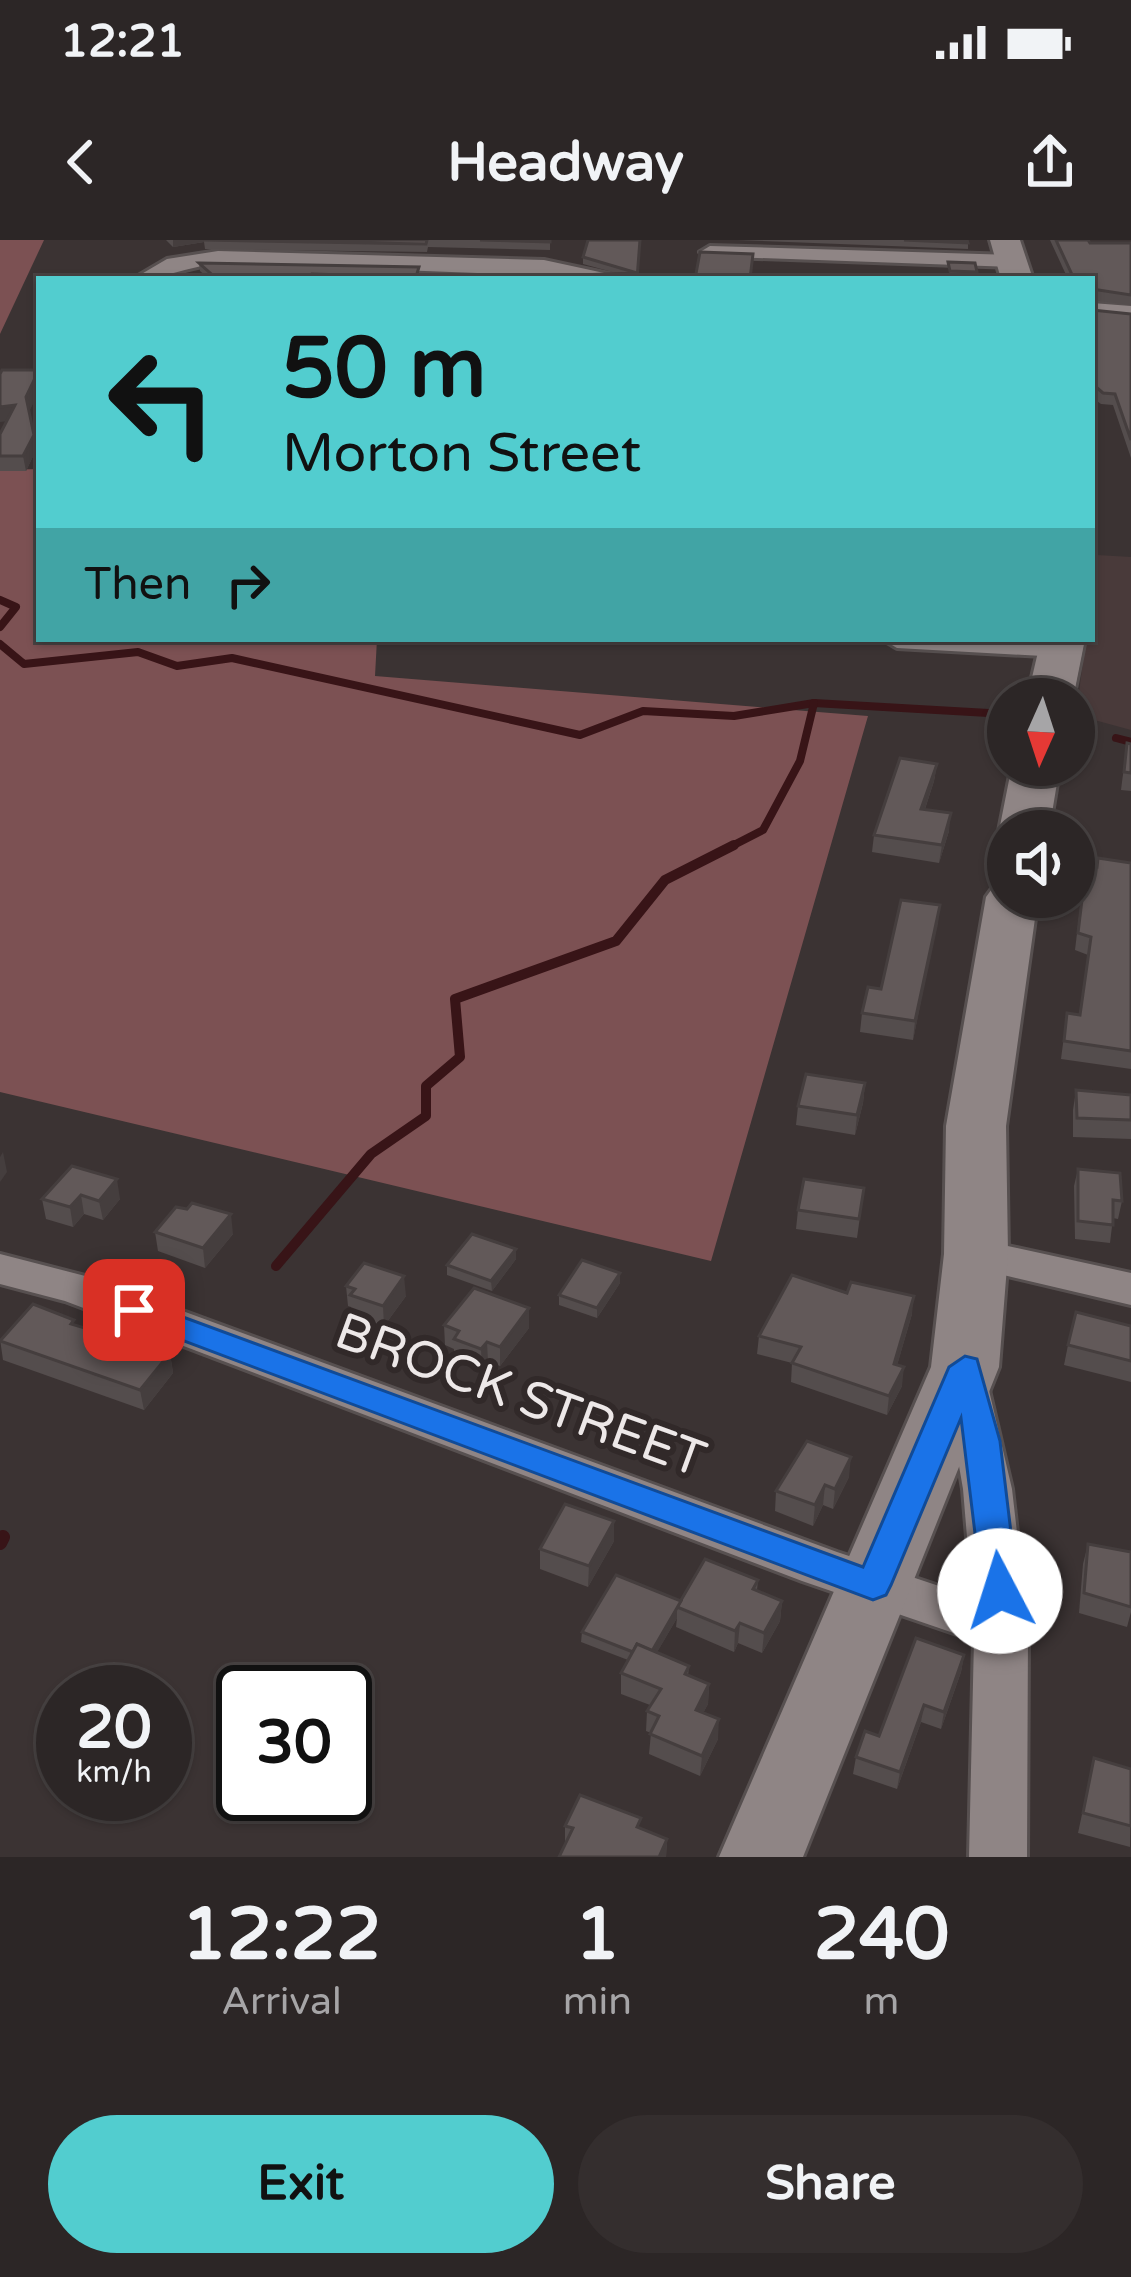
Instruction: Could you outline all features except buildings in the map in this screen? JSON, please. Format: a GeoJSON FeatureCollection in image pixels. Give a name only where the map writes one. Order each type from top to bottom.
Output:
{"type":"FeatureCollection","features":[{"type":"Feature","properties":{"kind":"street"},"geometry":{"type":"LineString","coordinates":[[710,252],[1012,260]]}},
{"type":"Feature","properties":{"kind":"street"},"geometry":{"type":"LineString","coordinates":[[150,276],[174,263],[218,257],[576,276]]}},
{"type":"Feature","properties":{"kind":"street"},"geometry":{"type":"LineString","coordinates":[[1095,310],[1131,313]]}},
{"type":"Feature","properties":{"kind":"street"},"geometry":{"type":"LineString","coordinates":[[996,642],[1062,644],[1055,678]]}},
{"type":"Feature","properties":{"kind":"street"},"geometry":{"type":"LineString","coordinates":[[761,1857],[965,1367],[976,1253],[976,1126],[1009,918]]}},
{"type":"Feature","properties":{"kind":"street"},"geometry":{"type":"LineString","coordinates":[[976,1253],[1131,1289]]}},
{"type":"Feature","properties":{"kind":"street","name":"BROCK STREET"},"geometry":{"type":"LineString","coordinates":[[0,1269],[77,1289],[873,1585],[1002,1628]]}},
{"type":"Feature","properties":{"kind":"street"},"geometry":{"type":"LineString","coordinates":[[965,1367],[983,1441],[1002,1628],[998,1857]]}},
{"type":"Feature","properties":{"kind":"shaded area"},"geometry":{"type":"Polygon","coordinates":[[[0,240],[44,240],[0,334],[0,240]]]}},
{"type":"Feature","properties":{"kind":"shaded area"},"geometry":{"type":"Polygon","coordinates":[[[36,469],[36,642],[377,642],[375,676],[868,716],[711,1261],[0,1092],[0,470],[36,469]]]}},
{"type":"Feature","properties":{"kind":"shaded area"},"geometry":{"type":"Polygon","coordinates":[[[1097,555],[1131,557],[1131,730],[1095,720],[1095,678],[1081,678],[1086,642],[1095,642],[1097,555]]]}},
{"type":"Feature","properties":{"kind":"waterway"},"geometry":{"type":"LineString","coordinates":[[0,600],[16,607],[0,627]]}},
{"type":"Feature","properties":{"kind":"waterway"},"geometry":{"type":"LineString","coordinates":[[0,644],[24,664],[138,652],[177,666],[232,658],[580,735],[643,711],[734,716],[814,703]]}},
{"type":"Feature","properties":{"kind":"waterway"},"geometry":{"type":"LineString","coordinates":[[728,848],[763,830],[800,761],[814,703]]}},
{"type":"Feature","properties":{"kind":"waterway"},"geometry":{"type":"LineString","coordinates":[[814,703],[987,713]]}},
{"type":"Feature","properties":{"kind":"waterway"},"geometry":{"type":"LineString","coordinates":[[1116,738],[1131,742]]}},
{"type":"Feature","properties":{"kind":"waterway"},"geometry":{"type":"LineString","coordinates":[[276,1266],[371,1154],[426,1116],[426,1086],[460,1057],[455,999],[616,941],[665,880],[734,845]]}},
{"type":"Feature","properties":{"kind":"waterway"},"geometry":{"type":"LineString","coordinates":[[0,1543],[3,1537]]}},
{"type":"Feature","properties":{"kind":"route"},"geometry":{"type":"LineString","coordinates":[[134,1310],[873,1585],[965,1367],[983,1441],[1000,1591]]}}]}
